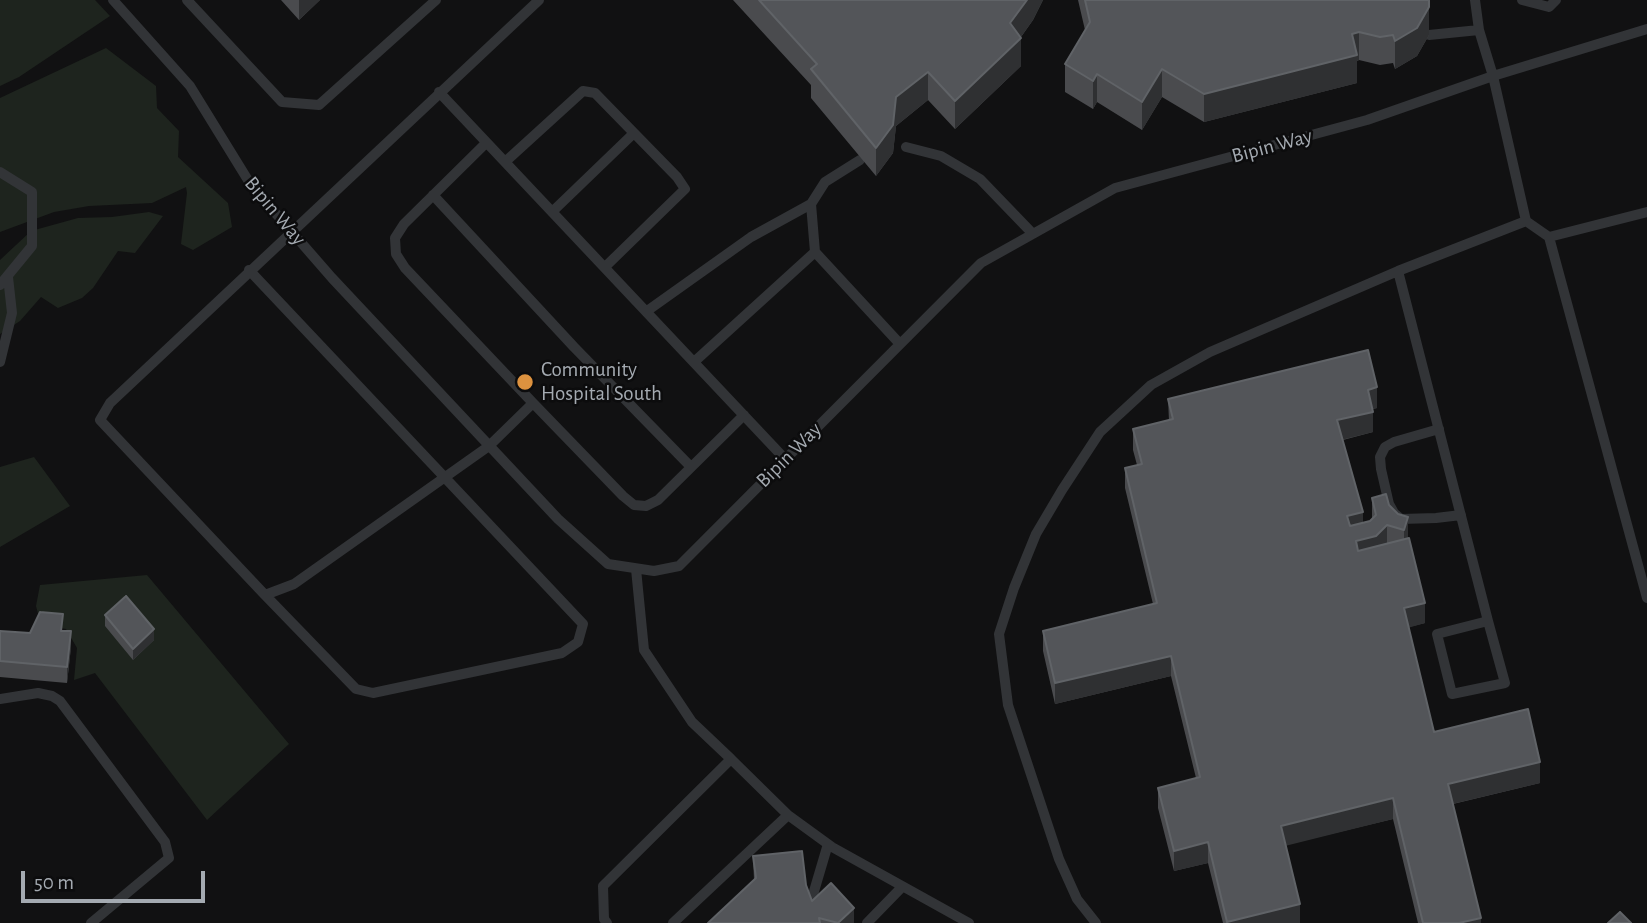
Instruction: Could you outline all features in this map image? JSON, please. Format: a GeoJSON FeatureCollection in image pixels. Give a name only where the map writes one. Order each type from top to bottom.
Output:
{"type":"FeatureCollection","features":[{"type":"Feature","properties":{"kind":"lane","name":"Bipin Way"},"geometry":{"type":"LineString","coordinates":[[113,0],[190,86],[251,185],[332,278],[558,519],[608,564],[654,571],[679,566],[981,263],[1115,188],[1367,120],[1493,76],[1647,29]]}},
{"type":"Feature","properties":{"kind":"lane"},"geometry":{"type":"LineString","coordinates":[[187,0],[282,102],[319,105],[436,0]]}},
{"type":"Feature","properties":{"kind":"lane"},"geometry":{"type":"LineString","coordinates":[[249,270],[583,624],[578,642],[562,653],[373,693],[356,689],[100,420],[110,403],[249,270],[539,0]]}},
{"type":"Feature","properties":{"kind":"lane"},"geometry":{"type":"LineString","coordinates":[[1475,0],[1479,30],[1493,76],[1526,221],[1549,237],[1647,598]]}},
{"type":"Feature","properties":{"kind":"lane"},"geometry":{"type":"LineString","coordinates":[[1522,0],[1549,7],[1556,0]]}},
{"type":"Feature","properties":{"kind":"lane"},"geometry":{"type":"LineString","coordinates":[[1429,35],[1479,30]]}},
{"type":"Feature","properties":{"kind":"lane"},"geometry":{"type":"LineString","coordinates":[[505,162],[583,91],[595,93],[677,177],[685,189],[605,267]]}},
{"type":"Feature","properties":{"kind":"lane"},"geometry":{"type":"LineString","coordinates":[[439,92],[785,459]]}},
{"type":"Feature","properties":{"kind":"lane"},"geometry":{"type":"LineString","coordinates":[[552,212],[634,133]]}},
{"type":"Feature","properties":{"kind":"lane"},"geometry":{"type":"LineString","coordinates":[[486,143],[404,224],[395,238],[396,254],[405,268],[533,403],[622,496],[634,505],[646,506],[658,500],[744,415]]}},
{"type":"Feature","properties":{"kind":"lane"},"geometry":{"type":"LineString","coordinates":[[906,147],[941,156],[980,180],[1033,234]]}},
{"type":"Feature","properties":{"kind":"lane"},"geometry":{"type":"LineString","coordinates":[[647,311],[751,237],[811,204],[825,182],[860,160]]}},
{"type":"Feature","properties":{"kind":"lane"},"geometry":{"type":"LineString","coordinates":[[0,172],[32,192],[32,246],[4,281],[12,313],[0,362]]}},
{"type":"Feature","properties":{"kind":"lane"},"geometry":{"type":"LineString","coordinates":[[433,195],[691,467]]}},
{"type":"Feature","properties":{"kind":"lane"},"geometry":{"type":"LineString","coordinates":[[811,204],[815,252],[900,344]]}},
{"type":"Feature","properties":{"kind":"lane"},"geometry":{"type":"LineString","coordinates":[[1549,237],[1647,212]]}},
{"type":"Feature","properties":{"kind":"lane"},"geometry":{"type":"LineString","coordinates":[[1096,923],[1077,899],[1059,859],[1008,705],[999,634],[1036,534],[1100,432],[1151,385],[1210,352],[1398,271],[1526,221]]}},
{"type":"Feature","properties":{"kind":"lane"},"geometry":{"type":"LineString","coordinates":[[694,362],[815,252]]}},
{"type":"Feature","properties":{"kind":"lane"},"geometry":{"type":"LineString","coordinates":[[1398,271],[1504,683],[1452,694],[1437,634],[1488,621]]}},
{"type":"Feature","properties":{"kind":"lane"},"geometry":{"type":"LineString","coordinates":[[265,595],[293,584],[489,446],[533,403]]}},
{"type":"Feature","properties":{"kind":"lane"},"geometry":{"type":"LineString","coordinates":[[1439,429],[1385,447],[1380,457],[1389,504],[1401,519],[1436,519],[1461,515]]}},
{"type":"Feature","properties":{"kind":"lane"},"geometry":{"type":"LineString","coordinates":[[636,569],[644,650],[692,722],[788,815],[828,844],[969,923]]}},
{"type":"Feature","properties":{"kind":"lane"},"geometry":{"type":"LineString","coordinates":[[0,699],[38,693],[60,701],[165,842],[169,858],[91,923]]}},
{"type":"Feature","properties":{"kind":"lane"},"geometry":{"type":"LineString","coordinates":[[607,923],[604,919],[603,886],[731,759]]}},
{"type":"Feature","properties":{"kind":"lane"},"geometry":{"type":"LineString","coordinates":[[673,923],[788,815]]}},
{"type":"Feature","properties":{"kind":"lane"},"geometry":{"type":"LineString","coordinates":[[824,910],[812,898],[828,844]]}},
{"type":"Feature","properties":{"kind":"lane"},"geometry":{"type":"LineString","coordinates":[[867,923],[902,887]]}},
{"type":"Feature","properties":{"kind":"shaded area"},"geometry":{"type":"Polygon","coordinates":[[[0,0],[95,0],[110,16],[19,77],[0,86],[0,0]]]}},
{"type":"Feature","properties":{"kind":"shaded area"},"geometry":{"type":"Polygon","coordinates":[[[106,48],[156,86],[157,108],[179,131],[178,157],[228,203],[232,227],[193,250],[181,244],[186,187],[152,203],[89,206],[54,212],[0,232],[0,98],[106,48]]]}},
{"type":"Feature","properties":{"kind":"shaded area"},"geometry":{"type":"Polygon","coordinates":[[[149,212],[163,216],[135,253],[118,251],[93,288],[82,298],[58,308],[41,297],[20,321],[0,334],[0,260],[31,231],[78,218],[149,212]]]}},
{"type":"Feature","properties":{"kind":"shaded area"},"geometry":{"type":"Polygon","coordinates":[[[34,457],[70,506],[0,547],[0,467],[34,457]]]}},
{"type":"Feature","properties":{"kind":"shaded area"},"geometry":{"type":"Polygon","coordinates":[[[147,575],[289,744],[207,820],[95,673],[74,680],[77,648],[66,629],[41,625],[36,606],[40,585],[147,575]]]}},
{"type":"Feature","properties":{"kind":"building"},"geometry":{"type":"Polygon","coordinates":[[[759,0],[1027,0],[1010,23],[1021,38],[955,101],[928,72],[896,97],[893,125],[876,148],[811,69],[817,64],[759,0]]]}},
{"type":"Feature","properties":{"kind":"building"},"geometry":{"type":"Polygon","coordinates":[[[1085,0],[1429,0],[1429,7],[1417,28],[1395,41],[1393,35],[1380,37],[1359,32],[1352,34],[1357,55],[1204,94],[1162,69],[1142,102],[1097,74],[1093,81],[1065,64],[1090,22],[1085,0]]]}},
{"type":"Feature","properties":{"kind":"building"},"geometry":{"type":"Polygon","coordinates":[[[1368,350],[1377,387],[1368,390],[1373,412],[1337,420],[1363,512],[1347,516],[1350,526],[1370,521],[1376,515],[1372,498],[1386,494],[1389,505],[1398,514],[1408,517],[1404,530],[1387,525],[1376,536],[1356,541],[1358,551],[1409,538],[1425,603],[1404,608],[1434,732],[1528,709],[1540,762],[1448,784],[1481,918],[1459,923],[1423,923],[1393,798],[1281,826],[1300,904],[1227,922],[1208,842],[1174,851],[1158,788],[1200,777],[1171,656],[1055,683],[1043,631],[1157,603],[1125,468],[1142,464],[1133,429],[1173,419],[1168,399],[1368,350]]]}},
{"type":"Feature","properties":{"kind":"building"},"geometry":{"type":"Polygon","coordinates":[[[126,596],[154,629],[133,649],[105,615],[126,596]]]}},
{"type":"Feature","properties":{"kind":"building"},"geometry":{"type":"Polygon","coordinates":[[[40,612],[63,614],[61,631],[71,631],[67,667],[0,661],[0,631],[30,633],[40,612]]]}},
{"type":"Feature","properties":{"kind":"building"},"geometry":{"type":"Polygon","coordinates":[[[802,851],[806,885],[812,901],[831,883],[854,908],[838,923],[819,918],[820,923],[708,923],[756,878],[753,856],[802,851]]]}},
{"type":"Feature","properties":{"kind":"building"},"geometry":{"type":"Polygon","coordinates":[[[1620,912],[1631,923],[1608,923],[1620,912]]]}},
{"type":"Feature","properties":{"kind":"place","name":"Community Hospital South"},"geometry":{"type":"Point","coordinates":[525,382]}}]}
